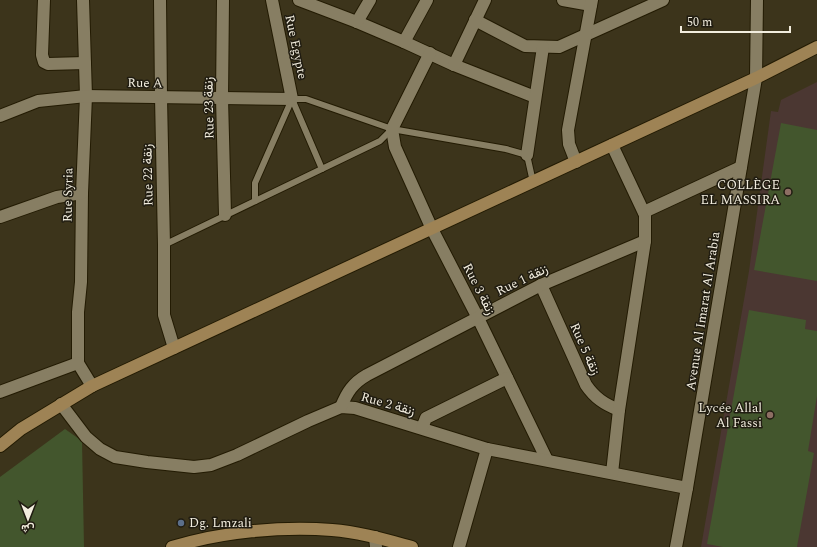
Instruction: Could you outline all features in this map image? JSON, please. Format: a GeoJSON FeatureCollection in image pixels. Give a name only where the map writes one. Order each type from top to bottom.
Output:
{"type":"FeatureCollection","features":[{"type":"Feature","properties":{"kind":"street"},"geometry":{"type":"LineString","coordinates":[[44,0],[43,61],[48,64],[85,63]]}},
{"type":"Feature","properties":{"kind":"street","name":"Rue Syria"},"geometry":{"type":"LineString","coordinates":[[78,363],[78,312],[81,282],[82,193],[86,96],[83,0]]}},
{"type":"Feature","properties":{"kind":"street","name":"Rue 22 زنقة"},"geometry":{"type":"LineString","coordinates":[[160,0],[164,315],[174,348]]}},
{"type":"Feature","properties":{"kind":"street","name":"Rue 23 زنقة"},"geometry":{"type":"LineString","coordinates":[[223,0],[222,98],[225,215]]}},
{"type":"Feature","properties":{"kind":"street","name":"Rue Egypte"},"geometry":{"type":"LineString","coordinates":[[272,0],[292,99]]}},
{"type":"Feature","properties":{"kind":"street"},"geometry":{"type":"LineString","coordinates":[[299,0],[357,22],[430,53],[454,65],[535,97]]}},
{"type":"Feature","properties":{"kind":"street"},"geometry":{"type":"LineString","coordinates":[[357,22],[370,0]]}},
{"type":"Feature","properties":{"kind":"street"},"geometry":{"type":"LineString","coordinates":[[404,42],[427,0]]}},
{"type":"Feature","properties":{"kind":"street"},"geometry":{"type":"LineString","coordinates":[[454,65],[485,0]]}},
{"type":"Feature","properties":{"kind":"street"},"geometry":{"type":"LineString","coordinates":[[563,0],[591,3],[568,130],[569,144],[576,162]]}},
{"type":"Feature","properties":{"kind":"street"},"geometry":{"type":"LineString","coordinates":[[475,20],[525,46],[560,47],[663,0]]}},
{"type":"Feature","properties":{"kind":"street","name":"Avenue Al Imarat Al Arabia"},"geometry":{"type":"LineString","coordinates":[[676,547],[756,78],[757,0]]}},
{"type":"Feature","properties":{"kind":"street"},"geometry":{"type":"LineString","coordinates":[[528,155],[543,47]]}},
{"type":"Feature","properties":{"kind":"street"},"geometry":{"type":"LineString","coordinates":[[0,446],[21,429],[92,386],[756,78],[817,47]]}},
{"type":"Feature","properties":{"kind":"street"},"geometry":{"type":"LineString","coordinates":[[392,129],[430,53]]}},
{"type":"Feature","properties":{"kind":"street","name":"Rue A"},"geometry":{"type":"LineString","coordinates":[[0,116],[38,101],[86,96],[292,99]]}},
{"type":"Feature","properties":{"kind":"street","name":"Rue 3 زنقة"},"geometry":{"type":"LineString","coordinates":[[392,129],[395,147],[432,229],[478,318],[546,460]]}},
{"type":"Feature","properties":{"kind":"street"},"geometry":{"type":"LineString","coordinates":[[612,145],[645,215],[645,241],[619,410],[612,473]]}},
{"type":"Feature","properties":{"kind":"street"},"geometry":{"type":"LineString","coordinates":[[644,212],[741,167]]}},
{"type":"Feature","properties":{"kind":"street"},"geometry":{"type":"LineString","coordinates":[[0,217],[57,197],[82,193]]}},
{"type":"Feature","properties":{"kind":"street","name":"Rue 1 زنقة"},"geometry":{"type":"LineString","coordinates":[[341,407],[349,390],[356,382],[366,375],[541,285],[645,241]]}},
{"type":"Feature","properties":{"kind":"street","name":"Rue 5 زنقة"},"geometry":{"type":"LineString","coordinates":[[541,285],[586,385],[597,399],[619,410]]}},
{"type":"Feature","properties":{"kind":"street"},"geometry":{"type":"LineString","coordinates":[[0,392],[78,363],[92,386]]}},
{"type":"Feature","properties":{"kind":"street"},"geometry":{"type":"LineString","coordinates":[[422,428],[426,418],[507,378]]}},
{"type":"Feature","properties":{"kind":"street","name":"Rue 2 زنقة"},"geometry":{"type":"LineString","coordinates":[[61,404],[86,437],[100,450],[115,457],[147,462],[194,467],[211,465],[237,455],[341,407],[360,410],[487,449],[687,488]]}},
{"type":"Feature","properties":{"kind":"street"},"geometry":{"type":"LineString","coordinates":[[459,547],[487,449]]}},
{"type":"Feature","properties":{"kind":"street"},"geometry":{"type":"LineString","coordinates":[[172,547],[194,541],[234,534],[296,529],[333,530],[375,542],[412,547]]}},
{"type":"Feature","properties":{"kind":"lane"},"geometry":{"type":"LineString","coordinates":[[292,99],[306,99],[392,129],[506,149],[528,155],[533,182]]}},
{"type":"Feature","properties":{"kind":"lane"},"geometry":{"type":"LineString","coordinates":[[292,99],[322,169]]}},
{"type":"Feature","properties":{"kind":"lane"},"geometry":{"type":"LineString","coordinates":[[256,201],[254,183],[292,99]]}},
{"type":"Feature","properties":{"kind":"lane"},"geometry":{"type":"LineString","coordinates":[[164,245],[380,141],[392,129]]}},
{"type":"Feature","properties":{"kind":"shaded area","name":"Lycée Allal Al Fassi"},"geometry":{"type":"Polygon","coordinates":[[[817,82],[817,547],[701,547],[749,271],[771,111],[778,112],[781,100],[817,82]]]}},
{"type":"Feature","properties":{"kind":"green space","name":"COLLÈGE EL MASSIRA"},"geometry":{"type":"Polygon","coordinates":[[[781,123],[817,130],[817,281],[754,270],[781,123]]]}},
{"type":"Feature","properties":{"kind":"green space","name":"Lycée Allal Al Fassi"},"geometry":{"type":"Polygon","coordinates":[[[749,310],[806,320],[805,329],[817,331],[817,396],[808,451],[814,453],[797,547],[723,547],[707,544],[749,310]]]}},
{"type":"Feature","properties":{"kind":"green space"},"geometry":{"type":"Polygon","coordinates":[[[65,429],[82,441],[84,547],[0,547],[0,477],[65,429]]]}},
{"type":"Feature","properties":{"kind":"place","name":"COLLÈGE EL MASSIRA"},"geometry":{"type":"Point","coordinates":[788,192]}},
{"type":"Feature","properties":{"kind":"place","name":"Lycée Allal Al Fassi"},"geometry":{"type":"Point","coordinates":[770,415]}},
{"type":"Feature","properties":{"kind":"place","name":"Dg. Lmzali"},"geometry":{"type":"Point","coordinates":[181,523]}}]}
